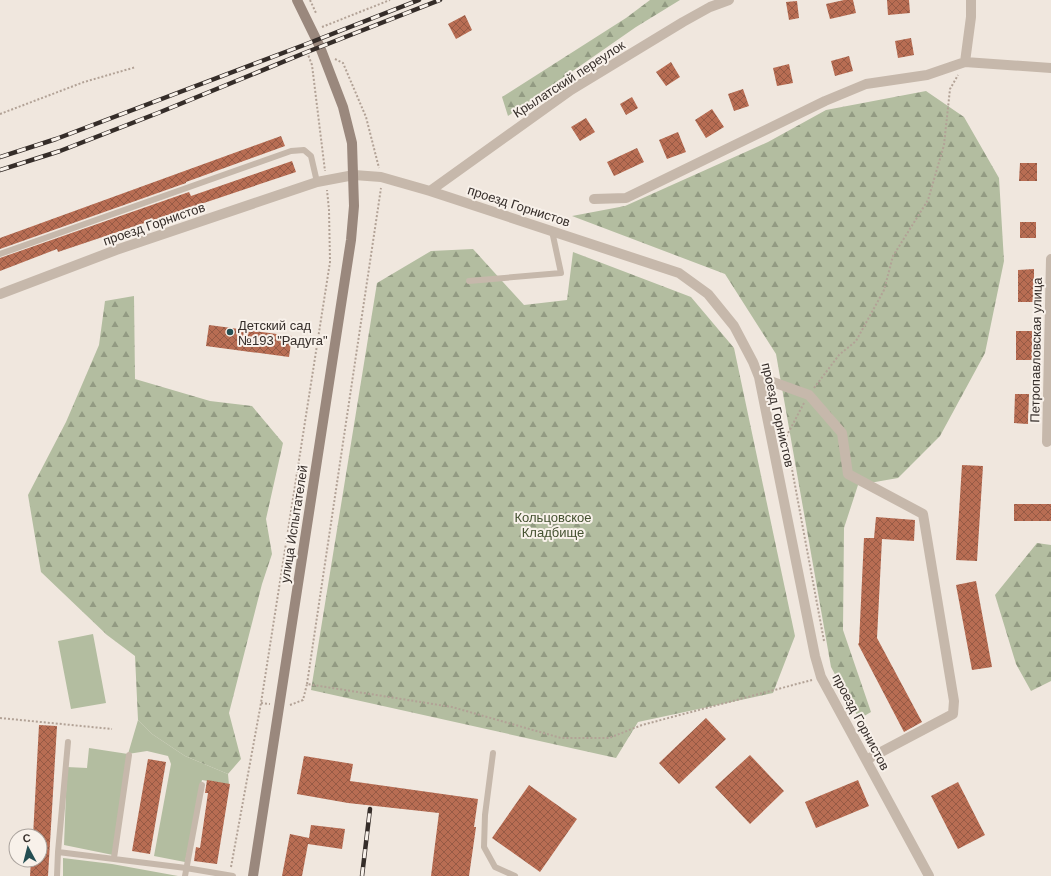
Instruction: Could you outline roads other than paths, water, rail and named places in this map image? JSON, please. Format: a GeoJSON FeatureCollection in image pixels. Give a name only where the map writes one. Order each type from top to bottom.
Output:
{"type":"FeatureCollection","features":[{"type":"Feature","properties":{"kind":"main road","name":"улица Испытателей"},"geometry":{"type":"LineString","coordinates":[[253,876],[351,240],[354,206],[352,143],[344,108],[320,47],[297,0]]}},
{"type":"Feature","properties":{"kind":"street","name":"Крылатский переулок"},"geometry":{"type":"LineString","coordinates":[[430,191],[572,90],[683,22],[710,7],[729,0]]}},
{"type":"Feature","properties":{"kind":"street"},"geometry":{"type":"LineString","coordinates":[[965,62],[971,17],[971,0]]}},
{"type":"Feature","properties":{"kind":"street"},"geometry":{"type":"LineString","coordinates":[[594,199],[626,198],[825,101],[866,84],[927,75],[965,62],[1051,68]]}},
{"type":"Feature","properties":{"kind":"street","name":"проезд Горнистов"},"geometry":{"type":"LineString","coordinates":[[0,294],[116,250],[321,181],[354,174],[381,177],[430,191],[679,273],[708,294],[734,326],[753,362],[758,377],[815,656],[821,677],[929,876]]}},
{"type":"Feature","properties":{"kind":"street","name":"Петропавловская улица"},"geometry":{"type":"LineString","coordinates":[[1047,442],[1051,259]]}},
{"type":"Feature","properties":{"kind":"street"},"geometry":{"type":"LineString","coordinates":[[758,377],[809,395],[842,433],[848,474],[924,514],[954,701],[953,714],[866,760]]}},
{"type":"Feature","properties":{"kind":"lane"},"geometry":{"type":"LineString","coordinates":[[0,254],[291,151],[304,150],[311,156],[321,181]]}},
{"type":"Feature","properties":{"kind":"lane"},"geometry":{"type":"LineString","coordinates":[[469,281],[561,273],[552,231]]}},
{"type":"Feature","properties":{"kind":"lane"},"geometry":{"type":"LineString","coordinates":[[57,876],[68,742]]}},
{"type":"Feature","properties":{"kind":"lane"},"geometry":{"type":"LineString","coordinates":[[493,753],[485,815],[484,847],[495,867],[515,876]]}},
{"type":"Feature","properties":{"kind":"lane"},"geometry":{"type":"LineString","coordinates":[[114,858],[129,755]]}},
{"type":"Feature","properties":{"kind":"lane"},"geometry":{"type":"LineString","coordinates":[[185,876],[202,785]]}},
{"type":"Feature","properties":{"kind":"lane"},"geometry":{"type":"LineString","coordinates":[[58,852],[114,858],[231,876]]}},
{"type":"Feature","properties":{"kind":"railway"},"geometry":{"type":"LineString","coordinates":[[0,157],[56,139],[419,0]]}},
{"type":"Feature","properties":{"kind":"railway"},"geometry":{"type":"LineString","coordinates":[[0,170],[60,151],[440,0]]}},
{"type":"Feature","properties":{"kind":"railway"},"geometry":{"type":"LineString","coordinates":[[362,876],[370,809]]}},
{"type":"Feature","properties":{"kind":"place","name":"Детский сад №193 \"Радуга\""},"geometry":{"type":"Point","coordinates":[230,332]}},
{"type":"Feature","properties":{"kind":"park label","name":"Кольцовское Кладбище"},"geometry":{"type":"Point","coordinates":[553,524]}}]}
